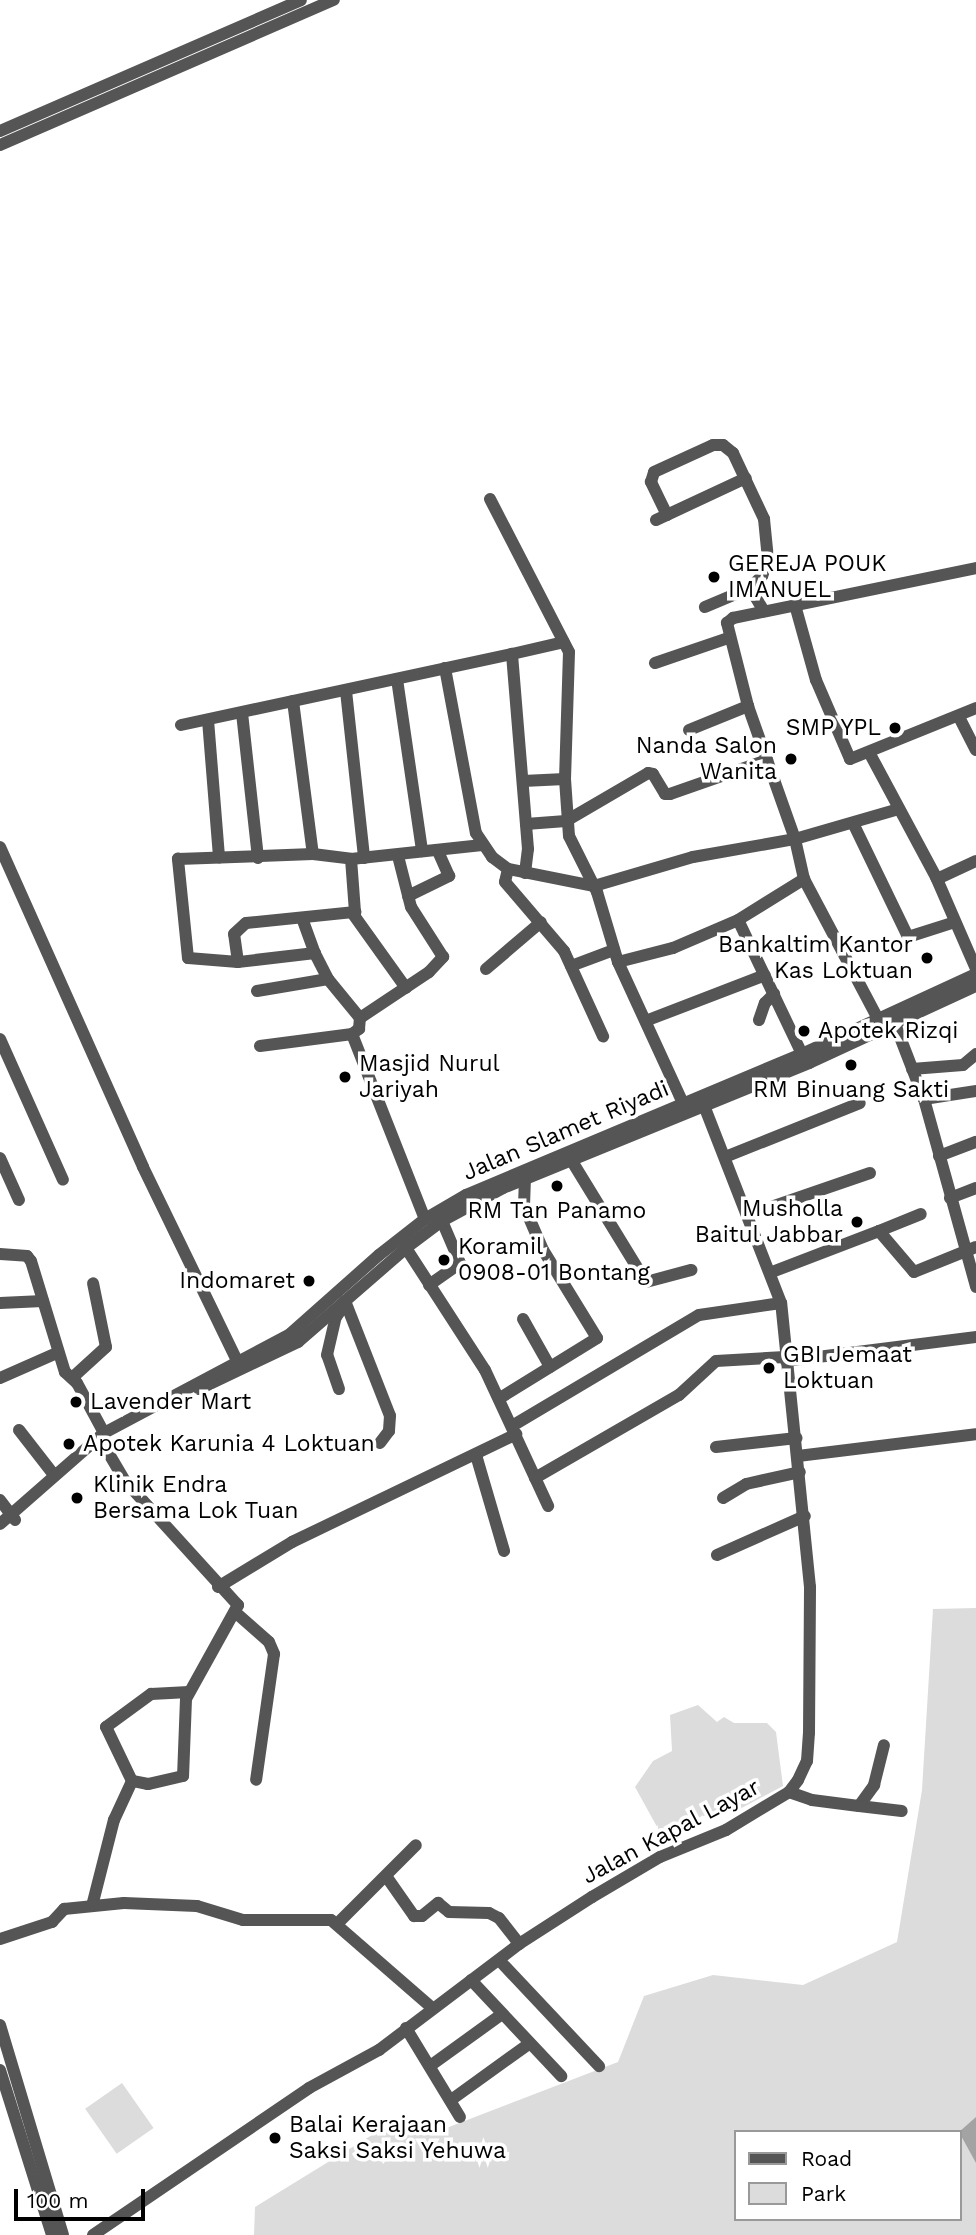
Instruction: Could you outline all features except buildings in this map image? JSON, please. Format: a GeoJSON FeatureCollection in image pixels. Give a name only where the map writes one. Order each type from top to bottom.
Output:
{"type":"FeatureCollection","features":[{"type":"Feature","properties":{"kind":"street"},"geometry":{"type":"LineString","coordinates":[[0,145],[301,0]]}},
{"type":"Feature","properties":{"kind":"street"},"geometry":{"type":"LineString","coordinates":[[0,131],[334,0]]}},
{"type":"Feature","properties":{"kind":"street"},"geometry":{"type":"LineString","coordinates":[[705,607],[750,588],[762,576],[769,539],[746,478],[733,453],[723,445],[713,445],[654,472],[651,482],[661,517],[746,478]]}},
{"type":"Feature","properties":{"kind":"street"},"geometry":{"type":"LineString","coordinates":[[490,499],[564,642],[570,663],[566,821],[594,886],[616,956],[648,1020],[685,1109]]}},
{"type":"Feature","properties":{"kind":"street"},"geometry":{"type":"LineString","coordinates":[[877,1017],[804,879],[795,839],[748,706],[728,638],[729,620],[976,568]]}},
{"type":"Feature","properties":{"kind":"street"},"geometry":{"type":"LineString","coordinates":[[750,588],[764,611]]}},
{"type":"Feature","properties":{"kind":"street"},"geometry":{"type":"LineString","coordinates":[[795,605],[807,655],[845,752],[854,760],[976,708]]}},
{"type":"Feature","properties":{"kind":"street"},"geometry":{"type":"LineString","coordinates":[[655,663],[728,638]]}},
{"type":"Feature","properties":{"kind":"street"},"geometry":{"type":"LineString","coordinates":[[181,725],[564,642]]}},
{"type":"Feature","properties":{"kind":"street"},"geometry":{"type":"LineString","coordinates":[[512,654],[526,824],[525,873]]}},
{"type":"Feature","properties":{"kind":"street"},"geometry":{"type":"LineString","coordinates":[[444,668],[472,818],[482,845],[508,869],[594,886],[693,857],[795,839],[899,809]]}},
{"type":"Feature","properties":{"kind":"street"},"geometry":{"type":"LineString","coordinates":[[397,679],[422,851]]}},
{"type":"Feature","properties":{"kind":"street"},"geometry":{"type":"LineString","coordinates":[[238,962],[234,934],[239,927],[251,921],[353,914],[358,908],[346,691]]}},
{"type":"Feature","properties":{"kind":"street"},"geometry":{"type":"LineString","coordinates":[[293,701],[313,854]]}},
{"type":"Feature","properties":{"kind":"street"},"geometry":{"type":"LineString","coordinates":[[689,730],[748,706]]}},
{"type":"Feature","properties":{"kind":"street"},"geometry":{"type":"LineString","coordinates":[[242,713],[258,858]]}},
{"type":"Feature","properties":{"kind":"street"},"geometry":{"type":"LineString","coordinates":[[959,717],[976,750]]}},
{"type":"Feature","properties":{"kind":"street"},"geometry":{"type":"LineString","coordinates":[[208,720],[219,858]]}},
{"type":"Feature","properties":{"kind":"street"},"geometry":{"type":"LineString","coordinates":[[870,754],[937,879],[976,972]]}},
{"type":"Feature","properties":{"kind":"street"},"geometry":{"type":"LineString","coordinates":[[526,824],[566,821],[648,773],[653,774],[665,794],[670,794],[767,760]]}},
{"type":"Feature","properties":{"kind":"street"},"geometry":{"type":"LineString","coordinates":[[523,781],[565,779]]}},
{"type":"Feature","properties":{"kind":"street"},"geometry":{"type":"LineString","coordinates":[[853,823],[908,937],[955,922]]}},
{"type":"Feature","properties":{"kind":"street"},"geometry":{"type":"LineString","coordinates":[[315,953],[238,962],[191,960],[184,951],[178,859],[313,854],[357,859],[482,845]]}},
{"type":"Feature","properties":{"kind":"street"},"geometry":{"type":"LineString","coordinates":[[0,848],[138,1155],[237,1361]]}},
{"type":"Feature","properties":{"kind":"street"},"geometry":{"type":"LineString","coordinates":[[408,896],[449,876],[438,851]]}},
{"type":"Feature","properties":{"kind":"street"},"geometry":{"type":"LineString","coordinates":[[360,1018],[406,988],[443,957],[414,914],[398,856]]}},
{"type":"Feature","properties":{"kind":"street"},"geometry":{"type":"LineString","coordinates":[[937,879],[976,861]]}},
{"type":"Feature","properties":{"kind":"street"},"geometry":{"type":"LineString","coordinates":[[508,869],[505,882],[541,922],[571,965],[603,1036]]}},
{"type":"Feature","properties":{"kind":"street"},"geometry":{"type":"LineString","coordinates":[[571,965],[673,948],[738,920],[804,879]]}},
{"type":"Feature","properties":{"kind":"street"},"geometry":{"type":"LineString","coordinates":[[353,914],[406,988]]}},
{"type":"Feature","properties":{"kind":"street"},"geometry":{"type":"LineString","coordinates":[[260,1046],[352,1034],[360,1026],[360,1018],[328,979],[302,918]]}},
{"type":"Feature","properties":{"kind":"street"},"geometry":{"type":"LineString","coordinates":[[738,920],[802,1054]]}},
{"type":"Feature","properties":{"kind":"street"},"geometry":{"type":"LineString","coordinates":[[486,969],[541,922]]}},
{"type":"Feature","properties":{"kind":"street","name":"Jalan Slamet Riyadi"},"geometry":{"type":"LineString","coordinates":[[8,1520],[103,1437],[162,1405],[279,1353],[345,1303],[406,1248],[469,1200],[685,1109],[976,972]]}},
{"type":"Feature","properties":{"kind":"street"},"geometry":{"type":"LineString","coordinates":[[648,1020],[765,975]]}},
{"type":"Feature","properties":{"kind":"street"},"geometry":{"type":"LineString","coordinates":[[257,991],[328,979]]}},
{"type":"Feature","properties":{"kind":"street","name":"Jalan Slamet Riyadi"},"geometry":{"type":"LineString","coordinates":[[0,1533],[8,1520],[54,1475],[103,1437],[306,1323],[352,1278],[425,1219],[685,1109],[704,1106],[976,986]]}},
{"type":"Feature","properties":{"kind":"street"},"geometry":{"type":"LineString","coordinates":[[760,1020],[765,1003],[775,994]]}},
{"type":"Feature","properties":{"kind":"street"},"geometry":{"type":"LineString","coordinates":[[895,1024],[924,1099],[950,1198],[971,1249],[976,1287]]}},
{"type":"Feature","properties":{"kind":"street"},"geometry":{"type":"LineString","coordinates":[[352,1034],[425,1219]]}},
{"type":"Feature","properties":{"kind":"street"},"geometry":{"type":"LineString","coordinates":[[0,1039],[63,1180]]}},
{"type":"Feature","properties":{"kind":"street"},"geometry":{"type":"LineString","coordinates":[[912,1069],[963,1065],[976,1055]]}},
{"type":"Feature","properties":{"kind":"street"},"geometry":{"type":"LineString","coordinates":[[924,1099],[976,1091]]}},
{"type":"Feature","properties":{"kind":"street"},"geometry":{"type":"LineString","coordinates":[[724,1157],[860,1103]]}},
{"type":"Feature","properties":{"kind":"street","name":"Jalan Kapal Layar"},"geometry":{"type":"LineString","coordinates":[[93,2235],[309,2088],[379,2050],[431,2007],[519,1944],[660,1857],[726,1830],[789,1792],[807,1761],[809,1733],[805,1516],[785,1359],[781,1303],[772,1272],[704,1106]]}},
{"type":"Feature","properties":{"kind":"street"},"geometry":{"type":"LineString","coordinates":[[939,1156],[976,1142]]}},
{"type":"Feature","properties":{"kind":"street"},"geometry":{"type":"LineString","coordinates":[[0,1158],[19,1200]]}},
{"type":"Feature","properties":{"kind":"street"},"geometry":{"type":"LineString","coordinates":[[570,1158],[646,1282],[691,1270]]}},
{"type":"Feature","properties":{"kind":"street"},"geometry":{"type":"LineString","coordinates":[[748,1215],[870,1172]]}},
{"type":"Feature","properties":{"kind":"street"},"geometry":{"type":"LineString","coordinates":[[499,1398],[592,1342],[597,1334],[543,1250],[524,1206],[525,1177]]}},
{"type":"Feature","properties":{"kind":"street"},"geometry":{"type":"LineString","coordinates":[[950,1198],[976,1188]]}},
{"type":"Feature","properties":{"kind":"street"},"geometry":{"type":"LineString","coordinates":[[772,1272],[921,1214]]}},
{"type":"Feature","properties":{"kind":"street"},"geometry":{"type":"LineString","coordinates":[[429,1285],[460,1263],[442,1221]]}},
{"type":"Feature","properties":{"kind":"street"},"geometry":{"type":"LineString","coordinates":[[879,1231],[909,1271],[971,1249]]}},
{"type":"Feature","properties":{"kind":"street"},"geometry":{"type":"LineString","coordinates":[[406,1248],[499,1398],[548,1506]]}},
{"type":"Feature","properties":{"kind":"street"},"geometry":{"type":"LineString","coordinates":[[0,1254],[30,1258],[58,1353],[125,1481],[218,1587],[236,1602],[235,1612],[190,1692],[185,1706],[183,1776],[148,1783],[132,1781]]}},
{"type":"Feature","properties":{"kind":"street"},"geometry":{"type":"LineString","coordinates":[[72,1378],[106,1347],[93,1283]]}},
{"type":"Feature","properties":{"kind":"street"},"geometry":{"type":"LineString","coordinates":[[0,1304],[43,1301]]}},
{"type":"Feature","properties":{"kind":"street"},"geometry":{"type":"LineString","coordinates":[[339,1389],[327,1355],[336,1317],[345,1303]]}},
{"type":"Feature","properties":{"kind":"street"},"geometry":{"type":"LineString","coordinates":[[345,1303],[390,1416],[389,1431],[380,1443]]}},
{"type":"Feature","properties":{"kind":"street"},"geometry":{"type":"LineString","coordinates":[[218,1587],[292,1542],[476,1455],[699,1315],[781,1303]]}},
{"type":"Feature","properties":{"kind":"street"},"geometry":{"type":"LineString","coordinates":[[523,1319],[550,1367]]}},
{"type":"Feature","properties":{"kind":"street"},"geometry":{"type":"LineString","coordinates":[[536,1478],[670,1401],[716,1361],[785,1359],[976,1337]]}},
{"type":"Feature","properties":{"kind":"street"},"geometry":{"type":"LineString","coordinates":[[0,1378],[58,1353]]}},
{"type":"Feature","properties":{"kind":"street"},"geometry":{"type":"LineString","coordinates":[[19,1430],[54,1475]]}},
{"type":"Feature","properties":{"kind":"street"},"geometry":{"type":"LineString","coordinates":[[798,1456],[976,1434]]}},
{"type":"Feature","properties":{"kind":"street"},"geometry":{"type":"LineString","coordinates":[[716,1447],[796,1438]]}},
{"type":"Feature","properties":{"kind":"street"},"geometry":{"type":"LineString","coordinates":[[476,1455],[504,1551]]}},
{"type":"Feature","properties":{"kind":"street"},"geometry":{"type":"LineString","coordinates":[[723,1498],[746,1484],[800,1472]]}},
{"type":"Feature","properties":{"kind":"street"},"geometry":{"type":"LineString","coordinates":[[0,1500],[8,1520]]}},
{"type":"Feature","properties":{"kind":"street"},"geometry":{"type":"LineString","coordinates":[[717,1556],[805,1516]]}},
{"type":"Feature","properties":{"kind":"street"},"geometry":{"type":"LineString","coordinates":[[235,1612],[269,1642],[274,1654],[256,1780]]}},
{"type":"Feature","properties":{"kind":"street"},"geometry":{"type":"LineString","coordinates":[[132,1781],[106,1727],[152,1694],[190,1692]]}},
{"type":"Feature","properties":{"kind":"street"},"geometry":{"type":"LineString","coordinates":[[859,1806],[874,1784],[884,1745]]}},
{"type":"Feature","properties":{"kind":"street"},"geometry":{"type":"LineString","coordinates":[[92,1906],[114,1820],[132,1781]]}},
{"type":"Feature","properties":{"kind":"street"},"geometry":{"type":"LineString","coordinates":[[789,1792],[812,1800],[902,1811]]}},
{"type":"Feature","properties":{"kind":"street"},"geometry":{"type":"LineString","coordinates":[[338,1923],[416,1845]]}},
{"type":"Feature","properties":{"kind":"street"},"geometry":{"type":"LineString","coordinates":[[386,1876],[414,1916],[422,1916],[438,1902],[449,1912],[489,1913],[499,1918],[519,1944]]}},
{"type":"Feature","properties":{"kind":"street"},"geometry":{"type":"LineString","coordinates":[[0,1939],[52,1923],[64,1909],[92,1906],[197,1906],[243,1920],[338,1923],[431,2007]]}},
{"type":"Feature","properties":{"kind":"street"},"geometry":{"type":"LineString","coordinates":[[499,1960],[599,2066]]}},
{"type":"Feature","properties":{"kind":"street"},"geometry":{"type":"LineString","coordinates":[[471,1980],[561,2076]]}},
{"type":"Feature","properties":{"kind":"street"},"geometry":{"type":"LineString","coordinates":[[430,2066],[502,2014]]}},
{"type":"Feature","properties":{"kind":"street"},"geometry":{"type":"LineString","coordinates":[[0,2025],[64,2235]]}},
{"type":"Feature","properties":{"kind":"street"},"geometry":{"type":"LineString","coordinates":[[406,2028],[460,2117]]}},
{"type":"Feature","properties":{"kind":"street"},"geometry":{"type":"LineString","coordinates":[[451,2100],[530,2043]]}},
{"type":"Feature","properties":{"kind":"street"},"geometry":{"type":"LineString","coordinates":[[0,2070],[52,2235]]}},
{"type":"Feature","properties":{"kind":"green space"},"geometry":{"type":"Polygon","coordinates":[[[976,1608],[976,2235],[254,2235],[255,2207],[372,2135],[418,2122],[428,2131],[449,2127],[618,2062],[644,1996],[713,1975],[803,1985],[897,1942],[922,1790],[933,1609],[976,1608]]]}},
{"type":"Feature","properties":{"kind":"green space"},"geometry":{"type":"Polygon","coordinates":[[[698,1705],[717,1722],[724,1717],[734,1723],[767,1723],[776,1732],[783,1786],[736,1811],[703,1816],[661,1834],[635,1787],[653,1761],[672,1751],[670,1715],[698,1705]]]}},
{"type":"Feature","properties":{"kind":"green space"},"geometry":{"type":"Polygon","coordinates":[[[122,2083],[154,2128],[117,2154],[85,2109],[122,2083]]]}},
{"type":"Feature","properties":{"kind":"shaded area"},"geometry":{"type":"Polygon","coordinates":[[[976,2117],[976,2163],[962,2137],[961,2130],[976,2117]]]}},
{"type":"Feature","properties":{"kind":"place","name":"GEREJA POUK IMANUEL"},"geometry":{"type":"Point","coordinates":[714,577]}},
{"type":"Feature","properties":{"kind":"place","name":"SMP YPL"},"geometry":{"type":"Point","coordinates":[895,728]}},
{"type":"Feature","properties":{"kind":"place","name":"Nanda Salon Wanita"},"geometry":{"type":"Point","coordinates":[791,759]}},
{"type":"Feature","properties":{"kind":"place","name":"Bankaltim Kantor Kas Loktuan"},"geometry":{"type":"Point","coordinates":[927,958]}},
{"type":"Feature","properties":{"kind":"place","name":"Apotek Rizqi"},"geometry":{"type":"Point","coordinates":[804,1031]}},
{"type":"Feature","properties":{"kind":"place","name":"RM Binuang Sakti"},"geometry":{"type":"Point","coordinates":[851,1065]}},
{"type":"Feature","properties":{"kind":"place","name":"Masjid Nurul Jariyah"},"geometry":{"type":"Point","coordinates":[345,1077]}},
{"type":"Feature","properties":{"kind":"place","name":"RM Tan Panamo"},"geometry":{"type":"Point","coordinates":[557,1186]}},
{"type":"Feature","properties":{"kind":"place","name":"Musholla Baitul Jabbar"},"geometry":{"type":"Point","coordinates":[857,1222]}},
{"type":"Feature","properties":{"kind":"place","name":"Koramil 0908-01 Bontang"},"geometry":{"type":"Point","coordinates":[444,1260]}},
{"type":"Feature","properties":{"kind":"place","name":"Indomaret"},"geometry":{"type":"Point","coordinates":[309,1281]}},
{"type":"Feature","properties":{"kind":"place","name":"GBI Jemaat Loktuan"},"geometry":{"type":"Point","coordinates":[769,1368]}},
{"type":"Feature","properties":{"kind":"place","name":"Lavender Mart"},"geometry":{"type":"Point","coordinates":[76,1402]}},
{"type":"Feature","properties":{"kind":"place","name":"Apotek Karunia 4 Loktuan"},"geometry":{"type":"Point","coordinates":[69,1444]}},
{"type":"Feature","properties":{"kind":"place","name":"Klinik Endra Bersama Lok Tuan"},"geometry":{"type":"Point","coordinates":[77,1498]}},
{"type":"Feature","properties":{"kind":"place","name":"Balai Kerajaan Saksi Saksi Yehuwa"},"geometry":{"type":"Point","coordinates":[275,2138]}}]}
